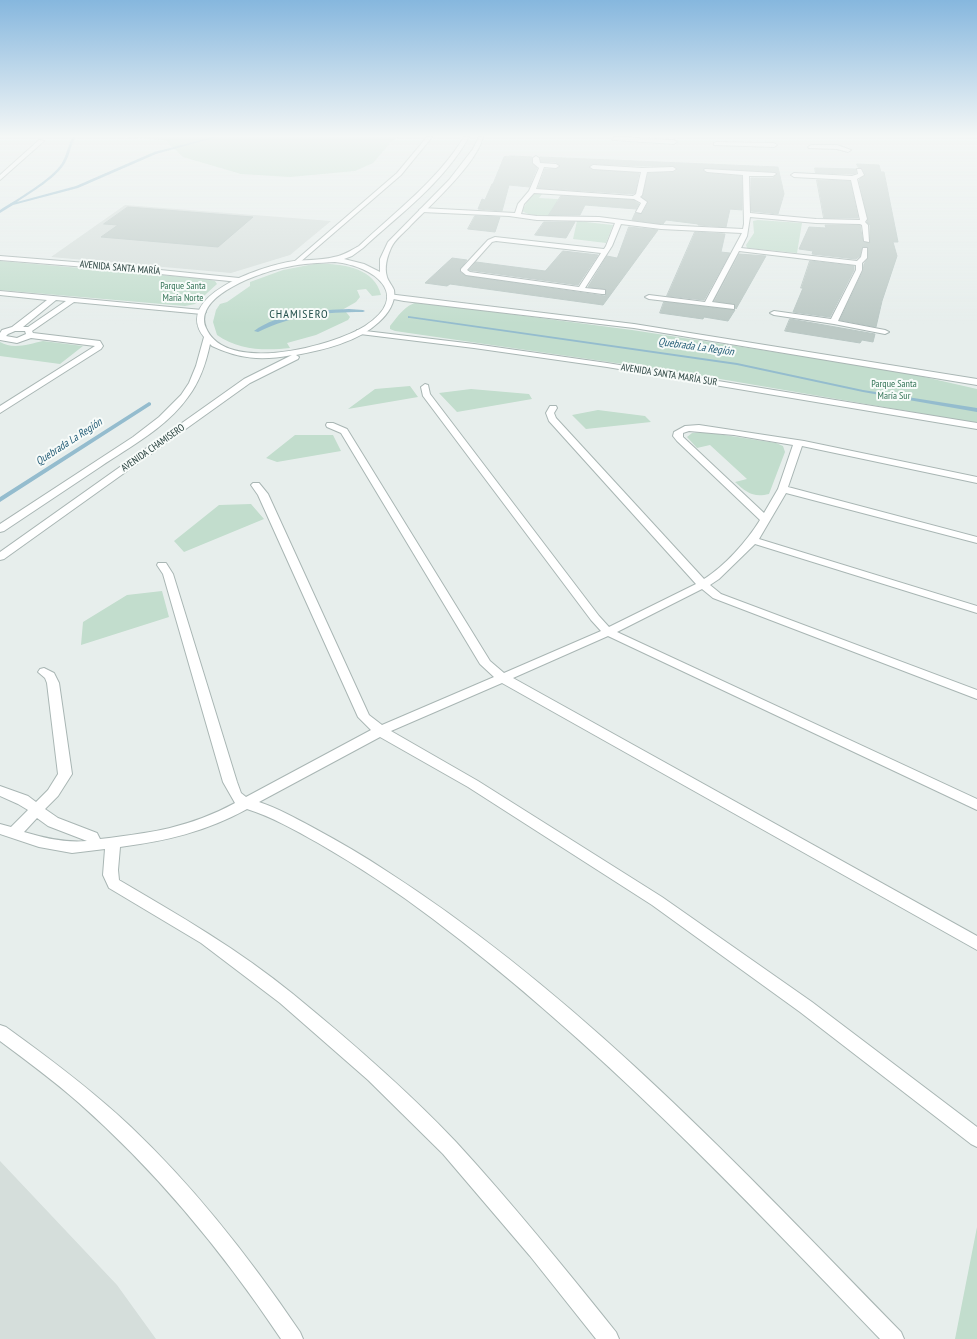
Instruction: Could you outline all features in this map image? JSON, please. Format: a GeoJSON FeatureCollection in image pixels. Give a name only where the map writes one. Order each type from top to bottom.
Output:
{"type":"FeatureCollection","features":[{"type":"Feature","properties":{"kind":"street"},"geometry":{"type":"LineString","coordinates":[[297,262],[369,199]]}},
{"type":"Feature","properties":{"kind":"street"},"geometry":{"type":"LineString","coordinates":[[335,260],[350,255],[361,247],[413,199]]}},
{"type":"Feature","properties":{"kind":"street"},"geometry":{"type":"LineString","coordinates":[[383,278],[383,259],[390,242],[433,199]]}},
{"type":"Feature","properties":{"kind":"street"},"geometry":{"type":"LineString","coordinates":[[518,214],[521,204],[525,199]]}},
{"type":"Feature","properties":{"kind":"street"},"geometry":{"type":"LineString","coordinates":[[639,199],[644,202],[639,212]]}},
{"type":"Feature","properties":{"kind":"street"},"geometry":{"type":"LineString","coordinates":[[707,304],[745,231],[747,224],[746,199]]}},
{"type":"Feature","properties":{"kind":"street"},"geometry":{"type":"LineString","coordinates":[[859,199],[864,219],[862,222],[865,225],[867,241]]}},
{"type":"Feature","properties":{"kind":"street"},"geometry":{"type":"LineString","coordinates":[[424,208],[518,214],[537,218],[599,219],[688,229],[745,231]]}},
{"type":"Feature","properties":{"kind":"street"},"geometry":{"type":"LineString","coordinates":[[746,215],[816,222],[862,222]]}},
{"type":"Feature","properties":{"kind":"street"},"geometry":{"type":"LineString","coordinates":[[581,289],[609,246],[619,222]]}},
{"type":"Feature","properties":{"kind":"street"},"geometry":{"type":"LineString","coordinates":[[602,292],[468,274],[463,270],[490,241],[495,240],[551,244],[605,251]]}},
{"type":"Feature","properties":{"kind":"street"},"geometry":{"type":"LineString","coordinates":[[736,249],[859,263]]}},
{"type":"Feature","properties":{"kind":"street"},"geometry":{"type":"LineString","coordinates":[[834,322],[859,270],[859,263],[864,258],[865,249]]}},
{"type":"Feature","properties":{"kind":"street","name":"AVENIDA SANTA MARÍA"},"geometry":{"type":"LineString","coordinates":[[0,258],[111,267],[239,280]]}},
{"type":"Feature","properties":{"kind":"street"},"geometry":{"type":"LineString","coordinates":[[335,260],[364,266],[383,278],[390,289],[392,296],[384,313],[376,321],[360,332],[312,350],[278,355],[242,354],[224,349],[208,337],[201,323],[202,312],[206,304],[239,280],[263,271],[297,262],[335,260]]}},
{"type":"Feature","properties":{"kind":"street"},"geometry":{"type":"LineString","coordinates":[[0,293],[202,312]]}},
{"type":"Feature","properties":{"kind":"street"},"geometry":{"type":"LineString","coordinates":[[392,296],[407,300],[634,326],[977,382]]}},
{"type":"Feature","properties":{"kind":"street"},"geometry":{"type":"LineString","coordinates":[[649,297],[731,307]]}},
{"type":"Feature","properties":{"kind":"street"},"geometry":{"type":"LineString","coordinates":[[54,298],[15,329],[1,334],[1,337],[3,339],[18,340],[74,300]]}},
{"type":"Feature","properties":{"kind":"street"},"geometry":{"type":"LineString","coordinates":[[774,313],[834,322],[885,332]]}},
{"type":"Feature","properties":{"kind":"street"},"geometry":{"type":"LineString","coordinates":[[0,410],[99,346],[97,343],[29,333],[15,329]]}},
{"type":"Feature","properties":{"kind":"street","name":"AVENIDA SANTA MARÍA SUR"},"geometry":{"type":"LineString","coordinates":[[360,332],[467,345],[615,366],[977,426]]}},
{"type":"Feature","properties":{"kind":"street","name":"AVENIDA CHAMISERO"},"geometry":{"type":"LineString","coordinates":[[0,529],[136,439],[167,415],[193,384],[208,337]]}},
{"type":"Feature","properties":{"kind":"street","name":"AVENIDA CHAMISERO"},"geometry":{"type":"LineString","coordinates":[[0,557],[247,381],[275,366],[312,350]]}},
{"type":"Feature","properties":{"kind":"street"},"geometry":{"type":"LineString","coordinates":[[425,387],[426,394],[594,618],[608,632],[977,805]]}},
{"type":"Feature","properties":{"kind":"street"},"geometry":{"type":"LineString","coordinates":[[553,408],[550,413],[552,420],[703,585],[718,596],[977,695]]}},
{"type":"Feature","properties":{"kind":"street"},"geometry":{"type":"LineString","coordinates":[[330,425],[344,431],[486,664],[503,678],[977,944]]}},
{"type":"Feature","properties":{"kind":"street"},"geometry":{"type":"LineString","coordinates":[[766,520],[680,438],[678,433],[685,428],[699,428],[798,443],[977,480]]}},
{"type":"Feature","properties":{"kind":"street"},"geometry":{"type":"LineString","coordinates":[[7,831],[39,842],[72,848],[173,833],[208,822],[380,731],[608,632],[703,585],[726,568],[753,540],[766,520],[782,489],[798,443]]}},
{"type":"Feature","properties":{"kind":"street"},"geometry":{"type":"LineString","coordinates":[[256,484],[263,494],[364,717],[380,731],[473,784],[657,901],[806,1007],[977,1138]]}},
{"type":"Feature","properties":{"kind":"street"},"geometry":{"type":"LineString","coordinates":[[782,489],[977,540]]}},
{"type":"Feature","properties":{"kind":"street"},"geometry":{"type":"LineString","coordinates":[[753,540],[977,610]]}},
{"type":"Feature","properties":{"kind":"street"},"geometry":{"type":"LineString","coordinates":[[162,565],[168,574],[230,782],[237,796],[246,803],[276,814],[369,868],[423,904],[482,948],[538,993],[593,1040],[708,1149],[770,1210],[894,1339]]}},
{"type":"Feature","properties":{"kind":"street"},"geometry":{"type":"LineString","coordinates":[[7,831],[36,811],[54,793],[65,774],[52,683],[50,676],[44,672]]}},
{"type":"Feature","properties":{"kind":"street"},"geometry":{"type":"LineString","coordinates":[[0,791],[23,800],[53,822],[92,837],[105,844]]}},
{"type":"Feature","properties":{"kind":"street"},"geometry":{"type":"LineString","coordinates":[[105,844],[111,880],[114,884],[212,943],[286,998],[374,1074],[460,1160],[537,1248],[609,1339]]}},
{"type":"Feature","properties":{"kind":"street"},"geometry":{"type":"LineString","coordinates":[[0,1032],[64,1079],[118,1126],[172,1182],[221,1239],[271,1305],[293,1339]]}},
{"type":"Feature","properties":{"kind":"shaded area"},"geometry":{"type":"Polygon","coordinates":[[[125,205],[331,221],[290,255],[231,273],[51,257],[125,205]]]}},
{"type":"Feature","properties":{"kind":"shaded area"},"geometry":{"type":"Polygon","coordinates":[[[0,1161],[117,1285],[156,1339],[0,1339],[0,1161]]]}},
{"type":"Feature","properties":{"kind":"green space"},"geometry":{"type":"Polygon","coordinates":[[[528,199],[558,199],[556,216],[534,215],[522,211],[528,199]]]}},
{"type":"Feature","properties":{"kind":"green space"},"geometry":{"type":"Polygon","coordinates":[[[758,220],[802,223],[797,253],[747,248],[746,245],[754,233],[753,221],[758,220]]]}},
{"type":"Feature","properties":{"kind":"green space"},"geometry":{"type":"Polygon","coordinates":[[[577,221],[613,225],[606,243],[573,239],[577,221]]]}},
{"type":"Feature","properties":{"kind":"green space","name":"Parque Santa María Norte"},"geometry":{"type":"Polygon","coordinates":[[[0,261],[207,279],[215,281],[217,284],[195,304],[185,306],[0,290],[0,261]]]}},
{"type":"Feature","properties":{"kind":"green space"},"geometry":{"type":"Polygon","coordinates":[[[314,264],[334,264],[354,268],[363,272],[377,285],[381,295],[372,296],[366,289],[357,290],[360,297],[356,302],[342,310],[350,317],[348,320],[316,335],[287,343],[290,348],[252,348],[234,344],[217,335],[213,322],[216,310],[220,304],[227,302],[250,286],[250,282],[283,270],[314,264]]]}},
{"type":"Feature","properties":{"kind":"green space","name":"Parque Santa María Sur"},"geometry":{"type":"Polygon","coordinates":[[[418,302],[632,330],[898,371],[977,389],[977,423],[685,373],[395,331],[390,329],[390,326],[402,311],[413,303],[418,302]]]}},
{"type":"Feature","properties":{"kind":"green space"},"geometry":{"type":"Polygon","coordinates":[[[43,341],[83,346],[60,364],[0,356],[0,342],[10,346],[16,346],[43,341]]]}},
{"type":"Feature","properties":{"kind":"green space"},"geometry":{"type":"Polygon","coordinates":[[[410,386],[418,397],[348,409],[375,389],[410,386]]]}},
{"type":"Feature","properties":{"kind":"green space"},"geometry":{"type":"Polygon","coordinates":[[[471,389],[529,394],[532,399],[457,412],[439,393],[471,389]]]}},
{"type":"Feature","properties":{"kind":"green space"},"geometry":{"type":"Polygon","coordinates":[[[598,410],[645,416],[651,422],[586,429],[572,415],[598,410]]]}},
{"type":"Feature","properties":{"kind":"green space"},"geometry":{"type":"Polygon","coordinates":[[[705,432],[776,443],[783,446],[785,452],[769,494],[754,495],[743,489],[735,482],[747,479],[710,445],[697,448],[687,437],[692,433],[705,432]]]}},
{"type":"Feature","properties":{"kind":"green space"},"geometry":{"type":"Polygon","coordinates":[[[295,435],[333,435],[341,451],[277,462],[266,458],[295,435]]]}},
{"type":"Feature","properties":{"kind":"green space"},"geometry":{"type":"Polygon","coordinates":[[[251,504],[264,519],[184,552],[174,541],[219,505],[251,504]]]}},
{"type":"Feature","properties":{"kind":"green space"},"geometry":{"type":"Polygon","coordinates":[[[162,591],[169,617],[81,645],[83,622],[127,595],[162,591]]]}},
{"type":"Feature","properties":{"kind":"green space"},"geometry":{"type":"Polygon","coordinates":[[[977,1227],[977,1339],[955,1339],[977,1227]]]}},
{"type":"Feature","properties":{"kind":"building"},"geometry":{"type":"Polygon","coordinates":[[[482,199],[505,199],[502,211],[478,209],[482,199]]]}},
{"type":"Feature","properties":{"kind":"building"},"geometry":{"type":"Polygon","coordinates":[[[559,199],[634,200],[639,204],[636,209],[585,205],[580,215],[549,215],[559,199]]]}},
{"type":"Feature","properties":{"kind":"building"},"geometry":{"type":"Polygon","coordinates":[[[644,199],[742,199],[742,210],[730,209],[726,227],[698,225],[666,220],[663,224],[632,220],[635,213],[642,214],[648,203],[644,199]]]}},
{"type":"Feature","properties":{"kind":"building"},"geometry":{"type":"Polygon","coordinates":[[[751,199],[782,199],[778,214],[751,211],[751,199]]]}},
{"type":"Feature","properties":{"kind":"building"},"geometry":{"type":"Polygon","coordinates":[[[821,199],[854,199],[858,218],[824,218],[821,199]]]}},
{"type":"Feature","properties":{"kind":"building"},"geometry":{"type":"Polygon","coordinates":[[[863,199],[889,199],[898,242],[893,242],[897,256],[882,301],[876,327],[840,320],[868,258],[868,247],[862,247],[860,256],[856,259],[812,254],[813,251],[799,249],[809,227],[826,228],[825,225],[860,225],[863,242],[870,243],[870,225],[867,222],[868,219],[863,199]]]}},
{"type":"Feature","properties":{"kind":"building"},"geometry":{"type":"Polygon","coordinates":[[[128,207],[253,217],[218,247],[101,237],[118,225],[104,224],[128,207]]]}},
{"type":"Feature","properties":{"kind":"building"},"geometry":{"type":"Polygon","coordinates":[[[475,216],[500,217],[495,232],[468,229],[475,216]]]}},
{"type":"Feature","properties":{"kind":"building"},"geometry":{"type":"Polygon","coordinates":[[[544,222],[575,222],[566,238],[535,235],[544,222]]]}},
{"type":"Feature","properties":{"kind":"building"},"geometry":{"type":"Polygon","coordinates":[[[629,227],[658,230],[603,305],[450,284],[447,286],[425,283],[452,258],[467,260],[460,269],[460,272],[466,276],[605,296],[606,289],[588,287],[607,256],[617,258],[629,227]]]}},
{"type":"Feature","properties":{"kind":"building"},"geometry":{"type":"Polygon","coordinates":[[[695,232],[725,234],[721,252],[730,253],[704,300],[667,296],[695,232]]]}},
{"type":"Feature","properties":{"kind":"building"},"geometry":{"type":"Polygon","coordinates":[[[563,251],[598,255],[578,285],[469,270],[476,262],[545,271],[563,251]]]}},
{"type":"Feature","properties":{"kind":"building"},"geometry":{"type":"Polygon","coordinates":[[[739,254],[766,256],[736,309],[734,304],[714,301],[739,254]]]}},
{"type":"Feature","properties":{"kind":"building"},"geometry":{"type":"Polygon","coordinates":[[[810,261],[854,266],[854,270],[830,317],[793,312],[803,288],[801,288],[810,261]]]}},
{"type":"Feature","properties":{"kind":"building"},"geometry":{"type":"Polygon","coordinates":[[[664,302],[735,310],[728,321],[704,317],[703,319],[660,313],[664,302]]]}},
{"type":"Feature","properties":{"kind":"building"},"geometry":{"type":"Polygon","coordinates":[[[790,319],[875,334],[873,342],[862,340],[860,343],[785,331],[790,319]]]}},
{"type":"Feature","properties":{"kind":"waterway"},"geometry":{"type":"LineString","coordinates":[[0,212],[18,199]]}},
{"type":"Feature","properties":{"kind":"waterway"},"geometry":{"type":"LineString","coordinates":[[13,204],[30,199]]}},
{"type":"Feature","properties":{"kind":"waterway","name":"Quebrada La Región"},"geometry":{"type":"LineString","coordinates":[[256,331],[295,316],[321,312],[363,311]]}},
{"type":"Feature","properties":{"kind":"waterway","name":"Quebrada La Región"},"geometry":{"type":"LineString","coordinates":[[410,317],[737,364],[863,391],[977,410]]}},
{"type":"Feature","properties":{"kind":"waterway","name":"Quebrada La Región"},"geometry":{"type":"LineString","coordinates":[[0,500],[149,404]]}},
{"type":"Feature","properties":{"kind":"district","name":"CHAMISERO"},"geometry":{"type":"Point","coordinates":[299,315]}}]}
